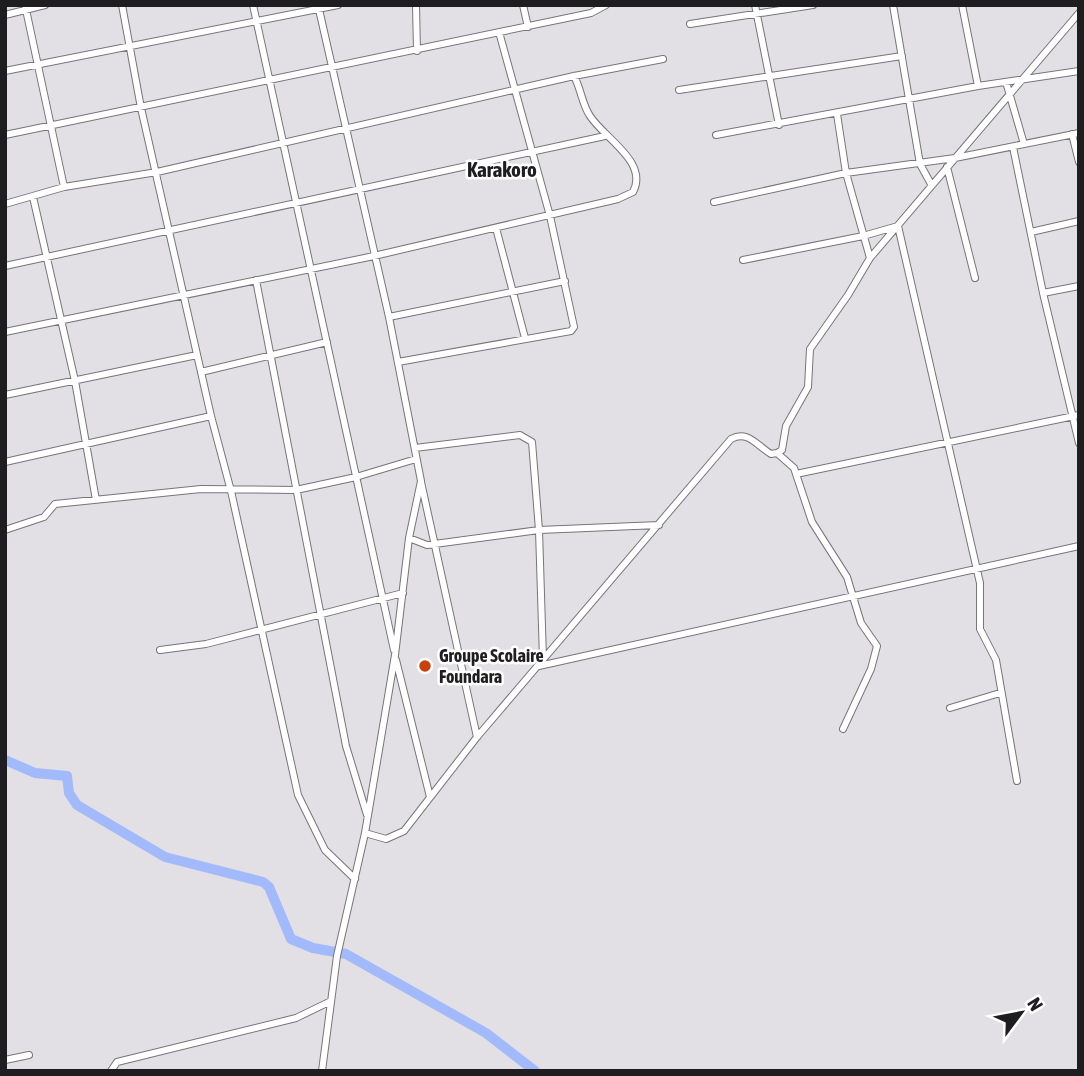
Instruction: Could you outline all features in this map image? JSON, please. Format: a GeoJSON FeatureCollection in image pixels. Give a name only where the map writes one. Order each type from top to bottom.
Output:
{"type":"FeatureCollection","features":[{"type":"Feature","properties":{"kind":"street"},"geometry":{"type":"LineString","coordinates":[[5,15],[26,7],[45,5]]}},
{"type":"Feature","properties":{"kind":"street"},"geometry":{"type":"LineString","coordinates":[[122,5],[141,108],[172,232],[197,355],[231,491],[298,796],[325,850],[355,879]]}},
{"type":"Feature","properties":{"kind":"street"},"geometry":{"type":"LineString","coordinates":[[253,5],[395,655],[430,797]]}},
{"type":"Feature","properties":{"kind":"street"},"geometry":{"type":"LineString","coordinates":[[5,71],[338,5]]}},
{"type":"Feature","properties":{"kind":"street"},"geometry":{"type":"LineString","coordinates":[[416,5],[417,51]]}},
{"type":"Feature","properties":{"kind":"street"},"geometry":{"type":"LineString","coordinates":[[523,5],[528,27]]}},
{"type":"Feature","properties":{"kind":"street"},"geometry":{"type":"LineString","coordinates":[[5,135],[528,27],[591,13],[606,5]]}},
{"type":"Feature","properties":{"kind":"street"},"geometry":{"type":"LineString","coordinates":[[755,5],[779,125]]}},
{"type":"Feature","properties":{"kind":"street"},"geometry":{"type":"LineString","coordinates":[[690,24],[813,5]]}},
{"type":"Feature","properties":{"kind":"street"},"geometry":{"type":"LineString","coordinates":[[894,5],[920,164],[932,184]]}},
{"type":"Feature","properties":{"kind":"street"},"geometry":{"type":"LineString","coordinates":[[962,5],[978,86]]}},
{"type":"Feature","properties":{"kind":"street"},"geometry":{"type":"LineString","coordinates":[[26,7],[64,187]]}},
{"type":"Feature","properties":{"kind":"street"},"geometry":{"type":"LineString","coordinates":[[318,8],[389,317],[416,459],[437,544],[477,737]]}},
{"type":"Feature","properties":{"kind":"street"},"geometry":{"type":"LineString","coordinates":[[365,833],[386,839],[404,831],[477,737],[731,439],[746,435],[771,454],[782,450],[786,426],[808,387],[810,349],[848,295],[870,257],[1010,97],[1079,13]]}},
{"type":"Feature","properties":{"kind":"street"},"geometry":{"type":"LineString","coordinates":[[398,362],[571,331],[574,327],[550,216],[517,89],[499,32]]}},
{"type":"Feature","properties":{"kind":"street"},"geometry":{"type":"LineString","coordinates":[[679,90],[902,57]]}},
{"type":"Feature","properties":{"kind":"street"},"geometry":{"type":"LineString","coordinates":[[5,204],[64,187],[157,172],[284,144],[345,127],[663,59]]}},
{"type":"Feature","properties":{"kind":"street"},"geometry":{"type":"LineString","coordinates":[[716,135],[978,86],[1079,71]]}},
{"type":"Feature","properties":{"kind":"street"},"geometry":{"type":"LineString","coordinates":[[5,332],[374,256],[618,199],[633,192],[636,174],[630,158],[605,136],[585,108],[574,76]]}},
{"type":"Feature","properties":{"kind":"street"},"geometry":{"type":"LineString","coordinates":[[1006,82],[1024,144]]}},
{"type":"Feature","properties":{"kind":"street"},"geometry":{"type":"LineString","coordinates":[[837,114],[846,173],[870,257]]}},
{"type":"Feature","properties":{"kind":"street"},"geometry":{"type":"LineString","coordinates":[[714,202],[846,173],[920,164],[1075,134],[1079,162]]}},
{"type":"Feature","properties":{"kind":"street"},"geometry":{"type":"LineString","coordinates":[[5,266],[534,154],[605,136]]}},
{"type":"Feature","properties":{"kind":"street"},"geometry":{"type":"LineString","coordinates":[[1013,147],[1043,293],[1075,416],[1079,443]]}},
{"type":"Feature","properties":{"kind":"street"},"geometry":{"type":"LineString","coordinates":[[947,167],[975,278]]}},
{"type":"Feature","properties":{"kind":"street"},"geometry":{"type":"LineString","coordinates":[[33,197],[75,381],[96,500]]}},
{"type":"Feature","properties":{"kind":"street"},"geometry":{"type":"LineString","coordinates":[[1031,232],[1079,221]]}},
{"type":"Feature","properties":{"kind":"street"},"geometry":{"type":"LineString","coordinates":[[743,260],[863,236],[898,226]]}},
{"type":"Feature","properties":{"kind":"street"},"geometry":{"type":"LineString","coordinates":[[898,226],[980,583],[980,629],[996,660],[1000,693],[1010,726],[1017,781]]}},
{"type":"Feature","properties":{"kind":"street"},"geometry":{"type":"LineString","coordinates":[[496,228],[525,338]]}},
{"type":"Feature","properties":{"kind":"street"},"geometry":{"type":"LineString","coordinates":[[256,280],[268,356],[346,746],[368,819]]}},
{"type":"Feature","properties":{"kind":"street"},"geometry":{"type":"LineString","coordinates":[[389,317],[565,281]]}},
{"type":"Feature","properties":{"kind":"street"},"geometry":{"type":"LineString","coordinates":[[1043,293],[1079,286]]}},
{"type":"Feature","properties":{"kind":"street"},"geometry":{"type":"LineString","coordinates":[[201,372],[327,342]]}},
{"type":"Feature","properties":{"kind":"street"},"geometry":{"type":"LineString","coordinates":[[5,395],[197,355]]}},
{"type":"Feature","properties":{"kind":"street"},"geometry":{"type":"LineString","coordinates":[[5,462],[211,416]]}},
{"type":"Feature","properties":{"kind":"street"},"geometry":{"type":"LineString","coordinates":[[796,474],[1075,416]]}},
{"type":"Feature","properties":{"kind":"street"},"geometry":{"type":"LineString","coordinates":[[415,448],[520,435],[527,436],[532,442],[539,530],[543,660]]}},
{"type":"Feature","properties":{"kind":"street"},"geometry":{"type":"LineString","coordinates":[[777,453],[790,463],[796,474],[812,522],[838,561],[854,596],[861,623],[877,646],[871,669],[843,729]]}},
{"type":"Feature","properties":{"kind":"street"},"geometry":{"type":"LineString","coordinates":[[5,530],[44,517],[55,504],[201,489],[296,490],[356,477],[416,459]]}},
{"type":"Feature","properties":{"kind":"street"},"geometry":{"type":"LineString","coordinates":[[323,1071],[338,953],[368,819],[395,655],[409,538],[421,481]]}},
{"type":"Feature","properties":{"kind":"street"},"geometry":{"type":"LineString","coordinates":[[409,538],[427,545],[539,530],[659,525]]}},
{"type":"Feature","properties":{"kind":"street"},"geometry":{"type":"LineString","coordinates":[[537,667],[657,642],[734,620],[794,611],[975,567],[1079,546]]}},
{"type":"Feature","properties":{"kind":"street"},"geometry":{"type":"LineString","coordinates":[[160,650],[206,644],[403,593]]}},
{"type":"Feature","properties":{"kind":"street"},"geometry":{"type":"LineString","coordinates":[[950,708],[1000,693]]}},
{"type":"Feature","properties":{"kind":"street"},"geometry":{"type":"LineString","coordinates":[[111,1071],[117,1062],[296,1018],[331,1001]]}},
{"type":"Feature","properties":{"kind":"street"},"geometry":{"type":"LineString","coordinates":[[5,1060],[29,1055]]}},
{"type":"Feature","properties":{"kind":"waterway"},"geometry":{"type":"LineString","coordinates":[[5,760],[35,773],[67,776],[69,793],[77,805],[165,857],[263,882],[269,887],[291,939],[313,948],[346,954],[486,1033],[535,1071]]}},
{"type":"Feature","properties":{"kind":"place","name":"Groupe Scolaire Foundara"},"geometry":{"type":"Point","coordinates":[425,666]}},
{"type":"Feature","properties":{"kind":"district","name":"Karakoro"},"geometry":{"type":"Point","coordinates":[502,170]}}]}
